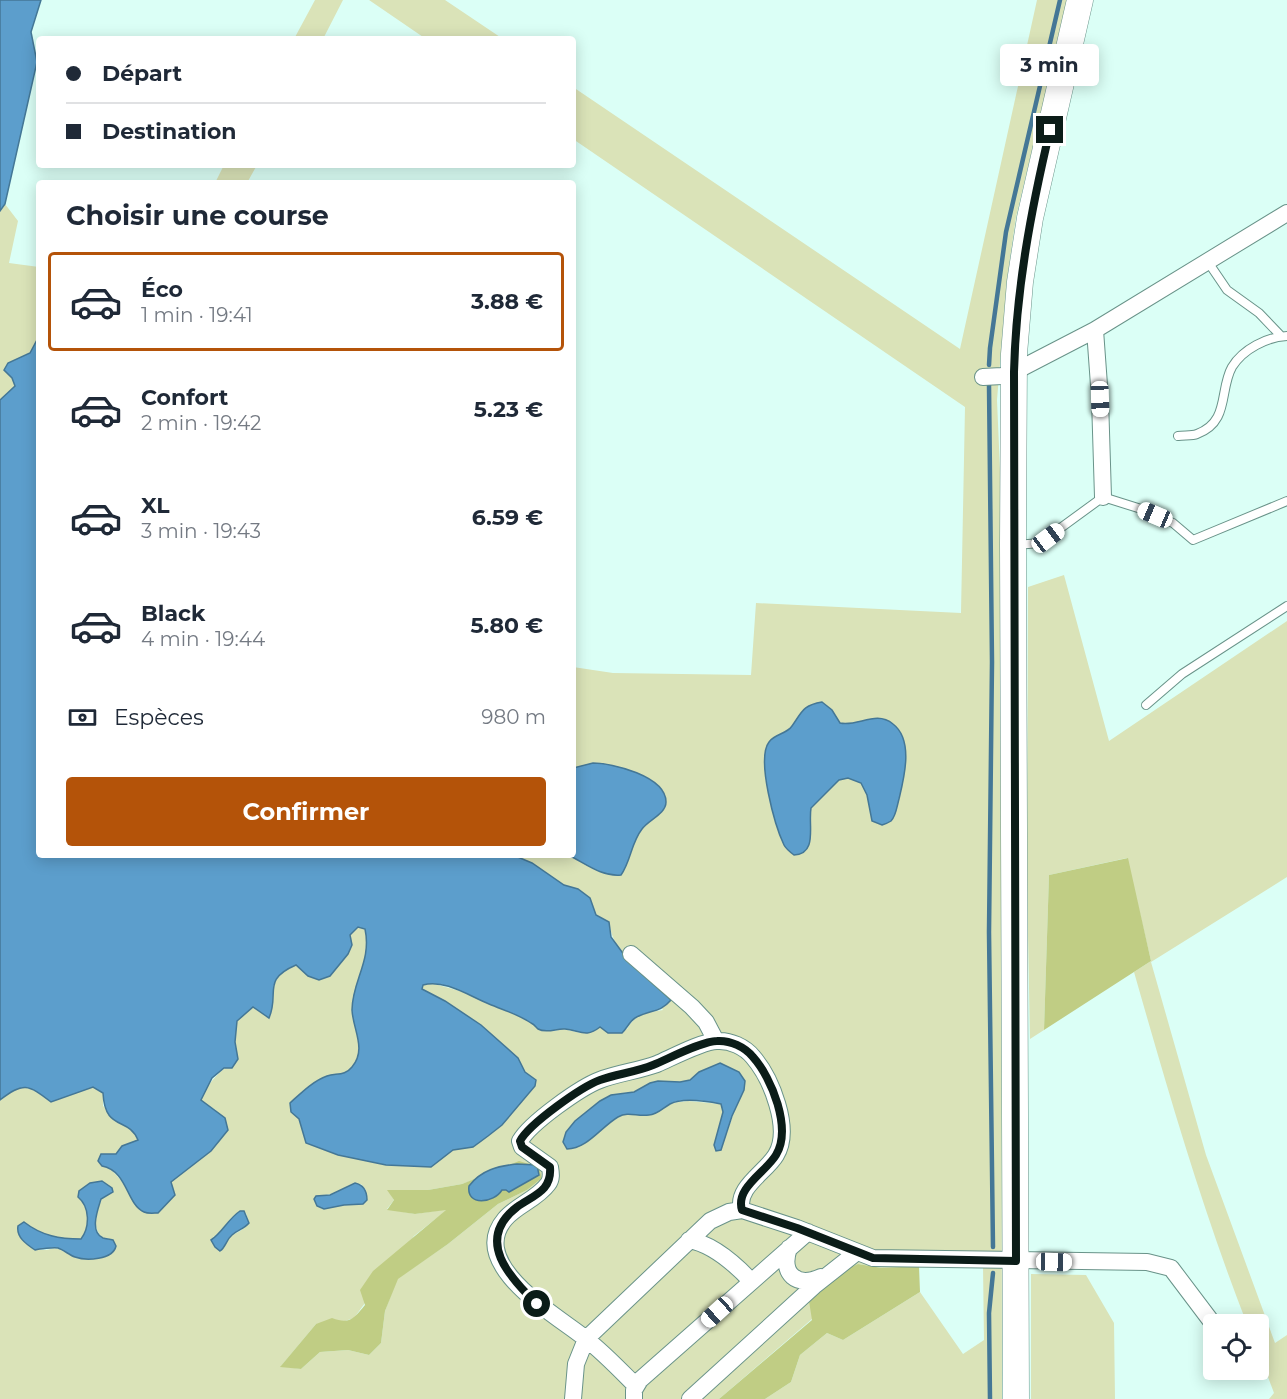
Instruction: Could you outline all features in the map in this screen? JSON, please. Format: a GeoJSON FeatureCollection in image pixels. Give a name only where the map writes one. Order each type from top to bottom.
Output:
{"type":"FeatureCollection","features":[{"type":"Feature","properties":{"kind":"main road"},"geometry":{"type":"LineString","coordinates":[[1016,1399],[1014,372],[1020,282],[1029,226],[1080,0]]}},
{"type":"Feature","properties":{"kind":"street"},"geometry":{"type":"LineString","coordinates":[[983,377],[1002,376],[1014,372],[1095,330],[1287,213]]}},
{"type":"Feature","properties":{"kind":"street"},"geometry":{"type":"LineString","coordinates":[[1095,330],[1103,497]]}},
{"type":"Feature","properties":{"kind":"street"},"geometry":{"type":"LineString","coordinates":[[631,954],[692,1007],[706,1022],[716,1041]]}},
{"type":"Feature","properties":{"kind":"street"},"geometry":{"type":"LineString","coordinates":[[573,1399],[576,1364],[586,1339],[689,1240],[729,1206],[777,1154],[782,1142],[781,1120],[776,1098],[753,1056],[737,1044],[716,1041],[646,1068],[597,1081],[548,1114],[524,1134],[520,1141],[522,1147],[550,1167],[551,1177],[548,1184],[515,1208],[503,1222],[497,1238],[497,1254],[507,1272],[529,1297],[586,1339],[635,1392],[640,1380],[808,1232]]}},
{"type":"Feature","properties":{"kind":"street"},"geometry":{"type":"LineString","coordinates":[[742,1210],[740,1203],[743,1192]]}},
{"type":"Feature","properties":{"kind":"street"},"geometry":{"type":"LineString","coordinates":[[710,1221],[729,1212],[742,1210],[808,1232],[873,1258],[1147,1262],[1171,1268],[1206,1314]]}},
{"type":"Feature","properties":{"kind":"street"},"geometry":{"type":"LineString","coordinates":[[689,1240],[700,1242],[721,1255],[751,1281]]}},
{"type":"Feature","properties":{"kind":"street"},"geometry":{"type":"LineString","coordinates":[[789,1248],[785,1260],[787,1270],[795,1279],[804,1282],[814,1281],[828,1274]]}},
{"type":"Feature","properties":{"kind":"street"},"geometry":{"type":"LineString","coordinates":[[690,1399],[828,1274],[857,1252]]}},
{"type":"Feature","properties":{"kind":"lane"},"geometry":{"type":"LineString","coordinates":[[1178,436],[1197,434],[1212,424],[1223,406],[1226,383],[1232,367],[1247,350],[1284,336],[1227,290],[1208,262]]}},
{"type":"Feature","properties":{"kind":"lane"},"geometry":{"type":"LineString","coordinates":[[1013,545],[1027,546],[1040,543],[1103,497],[1138,508],[1173,523],[1193,540],[1287,501]]}},
{"type":"Feature","properties":{"kind":"lane"},"geometry":{"type":"LineString","coordinates":[[1146,705],[1182,674],[1287,606]]}},
{"type":"Feature","properties":{"kind":"green space"},"geometry":{"type":"Polygon","coordinates":[[[315,0],[343,0],[325,36],[296,36],[315,0]]]}},
{"type":"Feature","properties":{"kind":"green space"},"geometry":{"type":"Polygon","coordinates":[[[369,0],[445,0],[499,36],[422,36],[369,0]]]}},
{"type":"Feature","properties":{"kind":"green space"},"geometry":{"type":"Polygon","coordinates":[[[1037,0],[1068,0],[1016,217],[1007,279],[997,400],[1001,494],[1002,1399],[765,1399],[791,1382],[800,1355],[827,1333],[843,1340],[920,1292],[963,1354],[984,1340],[983,1266],[882,1268],[858,1264],[812,1319],[719,1399],[0,1399],[0,1100],[20,1088],[31,1089],[51,1102],[93,1087],[103,1093],[103,1106],[135,1133],[138,1140],[120,1150],[109,1167],[127,1187],[135,1206],[211,1151],[216,1110],[200,1101],[216,1077],[238,1059],[235,1042],[237,1021],[253,1006],[268,1018],[275,982],[285,971],[296,965],[308,976],[330,976],[352,945],[350,935],[358,927],[365,928],[366,951],[352,1010],[359,1047],[358,1054],[349,1071],[327,1076],[307,1088],[299,1119],[306,1143],[338,1155],[385,1165],[430,1167],[453,1150],[473,1147],[502,1125],[535,1086],[536,1080],[525,1072],[518,1058],[481,1025],[434,995],[428,994],[422,989],[423,985],[431,983],[467,993],[503,1008],[532,1023],[540,1030],[563,1029],[581,1033],[600,1027],[627,1029],[638,1017],[663,1010],[646,981],[618,946],[609,922],[596,915],[578,889],[564,885],[532,863],[520,858],[576,858],[576,667],[613,673],[751,675],[756,603],[961,613],[965,407],[576,141],[576,89],[960,349],[1037,0]],[[720,1063],[699,1072],[690,1080],[657,1081],[634,1092],[622,1093],[600,1101],[588,1111],[584,1144],[604,1126],[626,1113],[650,1115],[671,1103],[688,1101],[721,1104],[723,1112],[714,1145],[727,1133],[737,1103],[720,1063]],[[539,1168],[493,1173],[462,1184],[428,1190],[388,1190],[394,1200],[387,1209],[415,1214],[448,1209],[414,1236],[354,1318],[342,1322],[316,1324],[281,1366],[301,1369],[320,1352],[348,1350],[369,1355],[381,1343],[385,1311],[397,1279],[448,1244],[498,1204],[527,1190],[542,1178],[539,1168]],[[102,1181],[86,1185],[79,1197],[83,1201],[88,1217],[81,1239],[51,1236],[24,1223],[18,1234],[29,1246],[37,1249],[57,1248],[73,1256],[92,1259],[110,1254],[116,1246],[108,1238],[103,1238],[99,1234],[96,1225],[101,1199],[113,1192],[102,1181]],[[355,1184],[335,1193],[323,1195],[324,1209],[362,1204],[366,1190],[361,1184],[355,1184]],[[240,1211],[213,1237],[232,1235],[249,1223],[246,1213],[240,1211]]]}},
{"type":"Feature","properties":{"kind":"green space"},"geometry":{"type":"Polygon","coordinates":[[[222,168],[255,168],[249,180],[216,180],[222,168]]]}},
{"type":"Feature","properties":{"kind":"green space"},"geometry":{"type":"Polygon","coordinates":[[[5,204],[18,221],[9,263],[36,267],[36,342],[30,353],[8,363],[15,386],[0,400],[0,211],[5,204]]]}},
{"type":"Feature","properties":{"kind":"green space"},"geometry":{"type":"Polygon","coordinates":[[[1064,575],[1109,741],[1287,621],[1287,877],[1151,962],[1206,1155],[1264,1314],[1243,1314],[1186,1150],[1134,972],[1151,961],[1127,858],[1049,875],[1044,1030],[1030,1039],[1027,883],[1028,587],[1064,575]]]}},
{"type":"Feature","properties":{"kind":"green space"},"geometry":{"type":"Polygon","coordinates":[[[1128,858],[1151,961],[1044,1030],[1049,875],[1128,858]]]}},
{"type":"Feature","properties":{"kind":"green space"},"geometry":{"type":"Polygon","coordinates":[[[519,1161],[539,1167],[542,1178],[527,1190],[498,1204],[448,1244],[398,1279],[385,1311],[381,1343],[369,1355],[348,1350],[320,1352],[301,1369],[280,1367],[316,1324],[332,1318],[343,1321],[354,1317],[365,1305],[360,1290],[373,1271],[446,1210],[415,1214],[387,1210],[394,1200],[387,1190],[428,1190],[462,1184],[519,1161]]]}},
{"type":"Feature","properties":{"kind":"green space"},"geometry":{"type":"Polygon","coordinates":[[[858,1264],[882,1268],[919,1266],[920,1292],[843,1340],[827,1333],[800,1355],[791,1382],[765,1399],[719,1399],[812,1320],[809,1301],[831,1277],[858,1264]]]}},
{"type":"Feature","properties":{"kind":"green space"},"geometry":{"type":"Polygon","coordinates":[[[1031,1274],[1086,1275],[1114,1323],[1115,1399],[1031,1399],[1031,1274]]]}},
{"type":"Feature","properties":{"kind":"green space"},"geometry":{"type":"Polygon","coordinates":[[[1269,1327],[1275,1343],[1287,1335],[1287,1399],[1269,1399],[1274,1393],[1269,1380],[1269,1327]]]}},
{"type":"Feature","properties":{"kind":"water"},"geometry":{"type":"Polygon","coordinates":[[[0,0],[41,0],[31,32],[36,66],[5,204],[0,211],[0,0]]]}},
{"type":"Feature","properties":{"kind":"water"},"geometry":{"type":"Polygon","coordinates":[[[36,342],[36,858],[520,858],[532,863],[564,885],[578,889],[590,898],[596,915],[609,922],[611,937],[630,963],[671,1000],[667,1004],[635,1018],[622,1033],[608,1033],[600,1027],[587,1033],[565,1029],[545,1031],[521,1017],[457,989],[440,984],[423,985],[422,989],[481,1025],[518,1058],[525,1072],[536,1080],[535,1086],[502,1125],[473,1147],[453,1150],[431,1167],[386,1165],[338,1155],[306,1143],[299,1119],[291,1112],[290,1103],[317,1081],[349,1070],[356,1060],[359,1046],[352,1010],[366,951],[365,929],[358,927],[350,935],[352,945],[348,954],[330,976],[319,980],[308,976],[296,965],[285,971],[275,982],[269,1018],[253,1007],[237,1021],[235,1042],[238,1059],[232,1068],[224,1068],[212,1078],[201,1100],[225,1118],[228,1130],[211,1151],[171,1182],[175,1195],[158,1213],[146,1213],[138,1208],[117,1174],[102,1166],[98,1161],[101,1154],[116,1154],[122,1146],[138,1140],[129,1128],[112,1119],[105,1105],[103,1093],[93,1087],[51,1102],[26,1087],[14,1090],[0,1100],[0,400],[15,386],[12,378],[4,370],[8,363],[30,353],[36,342]]]}},
{"type":"Feature","properties":{"kind":"water"},"geometry":{"type":"Polygon","coordinates":[[[822,702],[832,710],[840,723],[847,724],[880,718],[893,724],[904,740],[906,760],[903,781],[894,816],[891,821],[882,825],[872,821],[867,795],[861,783],[848,778],[839,780],[811,808],[809,844],[806,850],[794,855],[784,845],[772,809],[766,777],[766,751],[771,739],[790,729],[804,710],[822,702]]]}},
{"type":"Feature","properties":{"kind":"water"},"geometry":{"type":"Polygon","coordinates":[[[593,763],[624,768],[648,778],[664,793],[666,802],[663,810],[638,834],[621,875],[600,872],[574,858],[576,858],[576,767],[593,763]]]}},
{"type":"Feature","properties":{"kind":"water"},"geometry":{"type":"Polygon","coordinates":[[[720,1063],[739,1072],[745,1081],[744,1090],[732,1116],[721,1150],[716,1151],[714,1145],[723,1112],[721,1104],[695,1100],[675,1102],[652,1115],[622,1115],[587,1142],[574,1148],[567,1149],[563,1142],[566,1132],[575,1121],[611,1095],[634,1092],[658,1081],[690,1080],[699,1072],[720,1063]]]}},
{"type":"Feature","properties":{"kind":"water"},"geometry":{"type":"Polygon","coordinates":[[[517,1164],[537,1165],[539,1175],[509,1192],[502,1190],[487,1200],[476,1200],[469,1193],[469,1186],[479,1176],[497,1168],[517,1164]]]}},
{"type":"Feature","properties":{"kind":"water"},"geometry":{"type":"Polygon","coordinates":[[[102,1181],[112,1188],[113,1192],[101,1199],[95,1226],[99,1235],[113,1240],[116,1246],[110,1254],[105,1257],[86,1259],[75,1257],[58,1248],[35,1250],[20,1237],[18,1226],[24,1222],[51,1236],[81,1239],[86,1229],[87,1212],[78,1197],[79,1191],[90,1183],[102,1181]]]}},
{"type":"Feature","properties":{"kind":"water"},"geometry":{"type":"Polygon","coordinates":[[[355,1183],[361,1185],[366,1191],[367,1200],[363,1204],[324,1209],[317,1206],[314,1199],[316,1196],[330,1195],[355,1183]]]}},
{"type":"Feature","properties":{"kind":"water"},"geometry":{"type":"Polygon","coordinates":[[[240,1211],[244,1211],[249,1223],[232,1235],[220,1251],[211,1240],[240,1211]]]}},
{"type":"Feature","properties":{"kind":"waterway"},"geometry":{"type":"LineString","coordinates":[[989,365],[1006,232],[1060,0]]}},
{"type":"Feature","properties":{"kind":"waterway"},"geometry":{"type":"LineString","coordinates":[[989,385],[992,662],[989,932],[993,1247]]}},
{"type":"Feature","properties":{"kind":"waterway"},"geometry":{"type":"LineString","coordinates":[[990,1399],[989,1313],[993,1273]]}},
{"type":"Feature","properties":{"kind":"route"},"geometry":{"type":"LineString","coordinates":[[537,1304],[507,1272],[497,1254],[497,1238],[503,1222],[515,1208],[548,1184],[551,1177],[550,1167],[522,1147],[520,1141],[524,1134],[571,1097],[597,1081],[646,1068],[716,1041],[737,1044],[753,1056],[776,1098],[781,1120],[782,1142],[777,1154],[743,1192],[740,1203],[742,1210],[797,1228],[873,1258],[1016,1261],[1014,354],[1024,254],[1050,130]]}}]}
